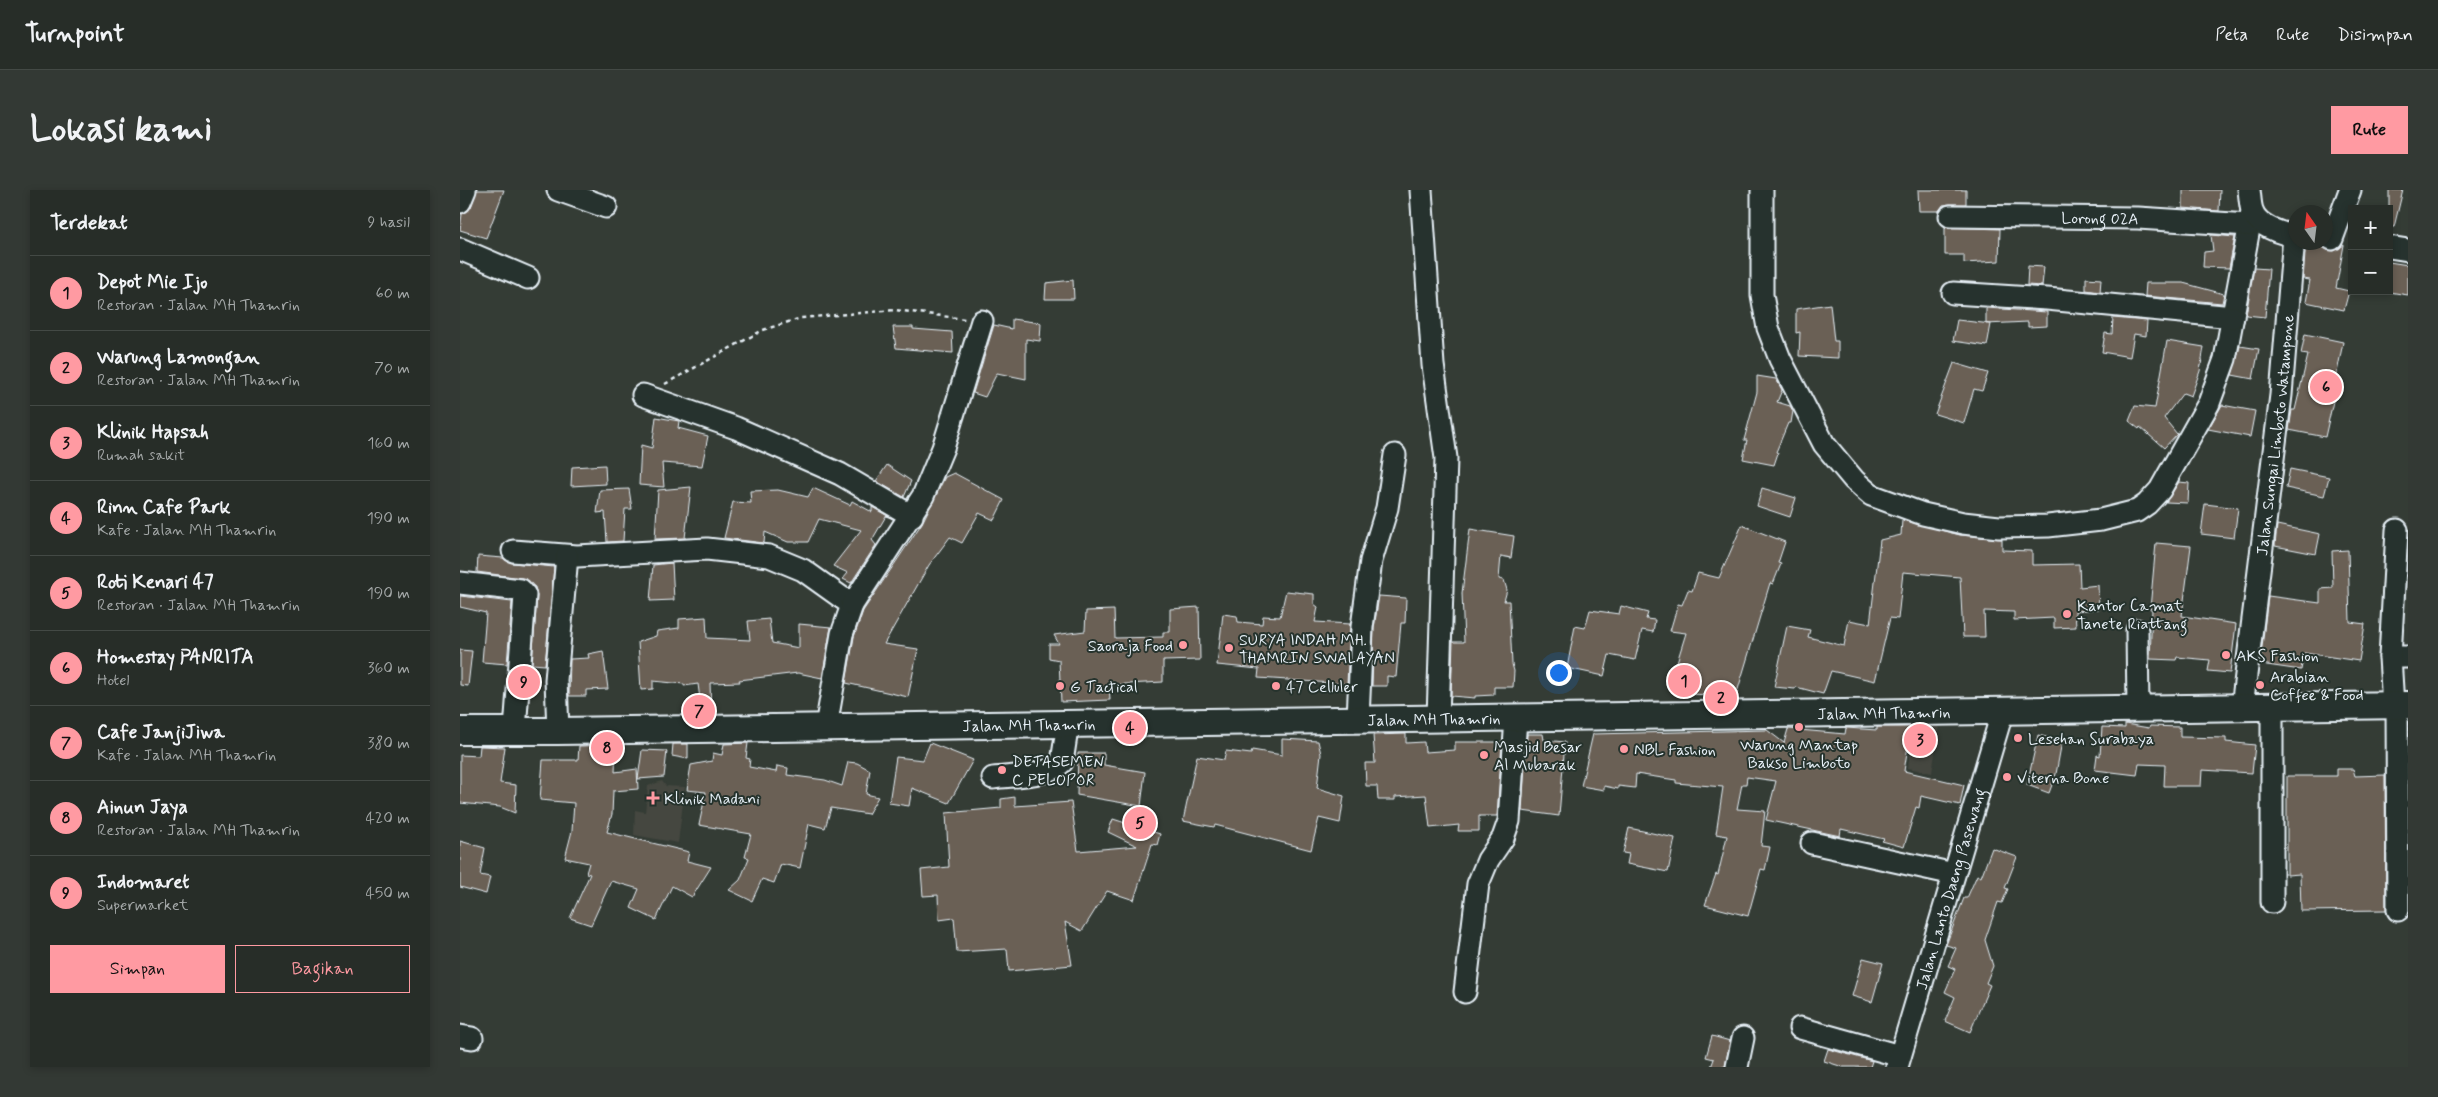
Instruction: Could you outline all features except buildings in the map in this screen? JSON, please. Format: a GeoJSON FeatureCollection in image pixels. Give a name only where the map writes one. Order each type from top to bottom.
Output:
{"type":"FeatureCollection","features":[{"type":"Feature","properties":{"kind":"main road","name":"Jalan MH Thamrin"},"geometry":{"type":"LineString","coordinates":[[460,731],[515,730],[558,732],[1068,723],[2399,705]]}},
{"type":"Feature","properties":{"kind":"street"},"geometry":{"type":"LineString","coordinates":[[460,202],[464,190]]}},
{"type":"Feature","properties":{"kind":"street"},"geometry":{"type":"LineString","coordinates":[[558,190],[606,208]]}},
{"type":"Feature","properties":{"kind":"street"},"geometry":{"type":"LineString","coordinates":[[1421,190],[1433,365],[1446,458],[1438,719]]}},
{"type":"Feature","properties":{"kind":"street"},"geometry":{"type":"LineString","coordinates":[[1762,190],[1762,295],[1768,328],[1780,359],[1824,444],[1862,490],[1871,496],[1923,514],[1963,523],[1999,527],[2048,526],[2101,520],[2137,511],[2147,504],[2160,490],[2209,403],[2225,359],[2251,218],[2249,190]]}},
{"type":"Feature","properties":{"kind":"street"},"geometry":{"type":"LineString","coordinates":[[2336,239],[2350,190]]}},
{"type":"Feature","properties":{"kind":"street","name":"Lorong 02A"},"geometry":{"type":"LineString","coordinates":[[1950,216],[2251,218]]}},
{"type":"Feature","properties":{"kind":"street","name":"Jalan Sungai Limboto Watampone"},"geometry":{"type":"LineString","coordinates":[[2251,218],[2270,228],[2288,234]]}},
{"type":"Feature","properties":{"kind":"street"},"geometry":{"type":"LineString","coordinates":[[2393,248],[2408,250]]}},
{"type":"Feature","properties":{"kind":"street"},"geometry":{"type":"LineString","coordinates":[[460,249],[528,278]]}},
{"type":"Feature","properties":{"kind":"street","name":"Jalan Sungai Limboto Watampone"},"geometry":{"type":"LineString","coordinates":[[2242,707],[2281,395],[2294,250]]}},
{"type":"Feature","properties":{"kind":"street"},"geometry":{"type":"LineString","coordinates":[[1953,293],[2047,299],[2233,317]]}},
{"type":"Feature","properties":{"kind":"street"},"geometry":{"type":"LineString","coordinates":[[826,728],[842,634],[852,605],[912,516],[923,496],[943,448],[982,321]]}},
{"type":"Feature","properties":{"kind":"street"},"geometry":{"type":"LineString","coordinates":[[644,395],[736,428],[840,474],[912,516]]}},
{"type":"Feature","properties":{"kind":"street"},"geometry":{"type":"LineString","coordinates":[[1358,719],[1362,627],[1371,561],[1387,508],[1395,455]]}},
{"type":"Feature","properties":{"kind":"street"},"geometry":{"type":"LineString","coordinates":[[2397,530],[2399,657],[2398,910]]}},
{"type":"Feature","properties":{"kind":"street"},"geometry":{"type":"LineString","coordinates":[[513,552],[567,556],[707,549],[769,556],[804,570],[852,605]]}},
{"type":"Feature","properties":{"kind":"street"},"geometry":{"type":"LineString","coordinates":[[558,732],[556,680],[567,556]]}},
{"type":"Feature","properties":{"kind":"street"},"geometry":{"type":"LineString","coordinates":[[460,583],[521,590],[525,596],[515,730]]}},
{"type":"Feature","properties":{"kind":"street"},"geometry":{"type":"LineString","coordinates":[[2137,630],[2138,708]]}},
{"type":"Feature","properties":{"kind":"street"},"geometry":{"type":"LineString","coordinates":[[2272,707],[2272,902]]}},
{"type":"Feature","properties":{"kind":"street","name":"Jalan Lanto Daeng Pasewang"},"geometry":{"type":"LineString","coordinates":[[1899,1061],[2003,710]]}},
{"type":"Feature","properties":{"kind":"street"},"geometry":{"type":"LineString","coordinates":[[1465,992],[1478,884],[1488,860],[1503,838],[1509,821],[1516,718]]}},
{"type":"Feature","properties":{"kind":"street"},"geometry":{"type":"LineString","coordinates":[[993,778],[1033,773],[1058,767],[1062,762],[1068,723]]}},
{"type":"Feature","properties":{"kind":"street"},"geometry":{"type":"LineString","coordinates":[[1812,842],[1954,874]]}},
{"type":"Feature","properties":{"kind":"street"},"geometry":{"type":"LineString","coordinates":[[1800,1028],[1899,1061]]}},
{"type":"Feature","properties":{"kind":"street"},"geometry":{"type":"LineString","coordinates":[[1737,1067],[1743,1038]]}},
{"type":"Feature","properties":{"kind":"path"},"geometry":{"type":"LineString","coordinates":[[644,395],[763,330],[801,318],[895,310],[982,321]]}},
{"type":"Feature","properties":{"kind":"shaded area"},"geometry":{"type":"Polygon","coordinates":[[[1913,723],[1939,727],[1932,773],[1908,768],[1913,723]]]}},
{"type":"Feature","properties":{"kind":"shaded area"},"geometry":{"type":"Polygon","coordinates":[[[662,781],[666,786],[685,787],[678,843],[634,835],[635,810],[645,812],[648,786],[662,781]]]}},
{"type":"Feature","properties":{"kind":"place","name":"Homestay PANRITA"},"geometry":{"type":"Point","coordinates":[2326,387]}},
{"type":"Feature","properties":{"kind":"place","name":"Kantor Camat Tanete Riattang"},"geometry":{"type":"Point","coordinates":[2067,614]}},
{"type":"Feature","properties":{"kind":"place","name":"Saoraja Food"},"geometry":{"type":"Point","coordinates":[1183,645]}},
{"type":"Feature","properties":{"kind":"place","name":"SURYA INDAH MH. THAMRIN SWALAYAN"},"geometry":{"type":"Point","coordinates":[1229,648]}},
{"type":"Feature","properties":{"kind":"place","name":"AKS Fashion"},"geometry":{"type":"Point","coordinates":[2226,655]}},
{"type":"Feature","properties":{"kind":"place","name":"Depot Mie Ijo"},"geometry":{"type":"Point","coordinates":[1684,681]}},
{"type":"Feature","properties":{"kind":"place","name":"Indomaret"},"geometry":{"type":"Point","coordinates":[524,682]}},
{"type":"Feature","properties":{"kind":"place","name":"Arabian Coffee & Food"},"geometry":{"type":"Point","coordinates":[2260,685]}},
{"type":"Feature","properties":{"kind":"place","name":"G Tactical"},"geometry":{"type":"Point","coordinates":[1060,686]}},
{"type":"Feature","properties":{"kind":"place","name":"47 Celluler"},"geometry":{"type":"Point","coordinates":[1276,686]}},
{"type":"Feature","properties":{"kind":"place","name":"Warung Lamongan"},"geometry":{"type":"Point","coordinates":[1721,698]}},
{"type":"Feature","properties":{"kind":"place","name":"Cafe JanjiJiwa"},"geometry":{"type":"Point","coordinates":[699,711]}},
{"type":"Feature","properties":{"kind":"place","name":"Warung Mantap Bakso Limboto"},"geometry":{"type":"Point","coordinates":[1799,727]}},
{"type":"Feature","properties":{"kind":"place","name":"Rinn Cafe Park"},"geometry":{"type":"Point","coordinates":[1130,728]}},
{"type":"Feature","properties":{"kind":"place","name":"Lesehan Surabaya"},"geometry":{"type":"Point","coordinates":[2018,738]}},
{"type":"Feature","properties":{"kind":"place","name":"Klinik Hapsah"},"geometry":{"type":"Point","coordinates":[1920,740]}},
{"type":"Feature","properties":{"kind":"place","name":"Ainun Jaya"},"geometry":{"type":"Point","coordinates":[607,748]}},
{"type":"Feature","properties":{"kind":"place","name":"NBL Fashion"},"geometry":{"type":"Point","coordinates":[1624,749]}},
{"type":"Feature","properties":{"kind":"place","name":"Masjid Besar Al Mubarak"},"geometry":{"type":"Point","coordinates":[1484,755]}},
{"type":"Feature","properties":{"kind":"place","name":"DETASEMEN C PELOPOR"},"geometry":{"type":"Point","coordinates":[1002,770]}},
{"type":"Feature","properties":{"kind":"place","name":"Viterna Bone"},"geometry":{"type":"Point","coordinates":[2007,777]}},
{"type":"Feature","properties":{"kind":"place","name":"Klinik Madani"},"geometry":{"type":"Point","coordinates":[653,798]}},
{"type":"Feature","properties":{"kind":"place","name":"Roti Kenari 47"},"geometry":{"type":"Point","coordinates":[1140,823]}}]}
